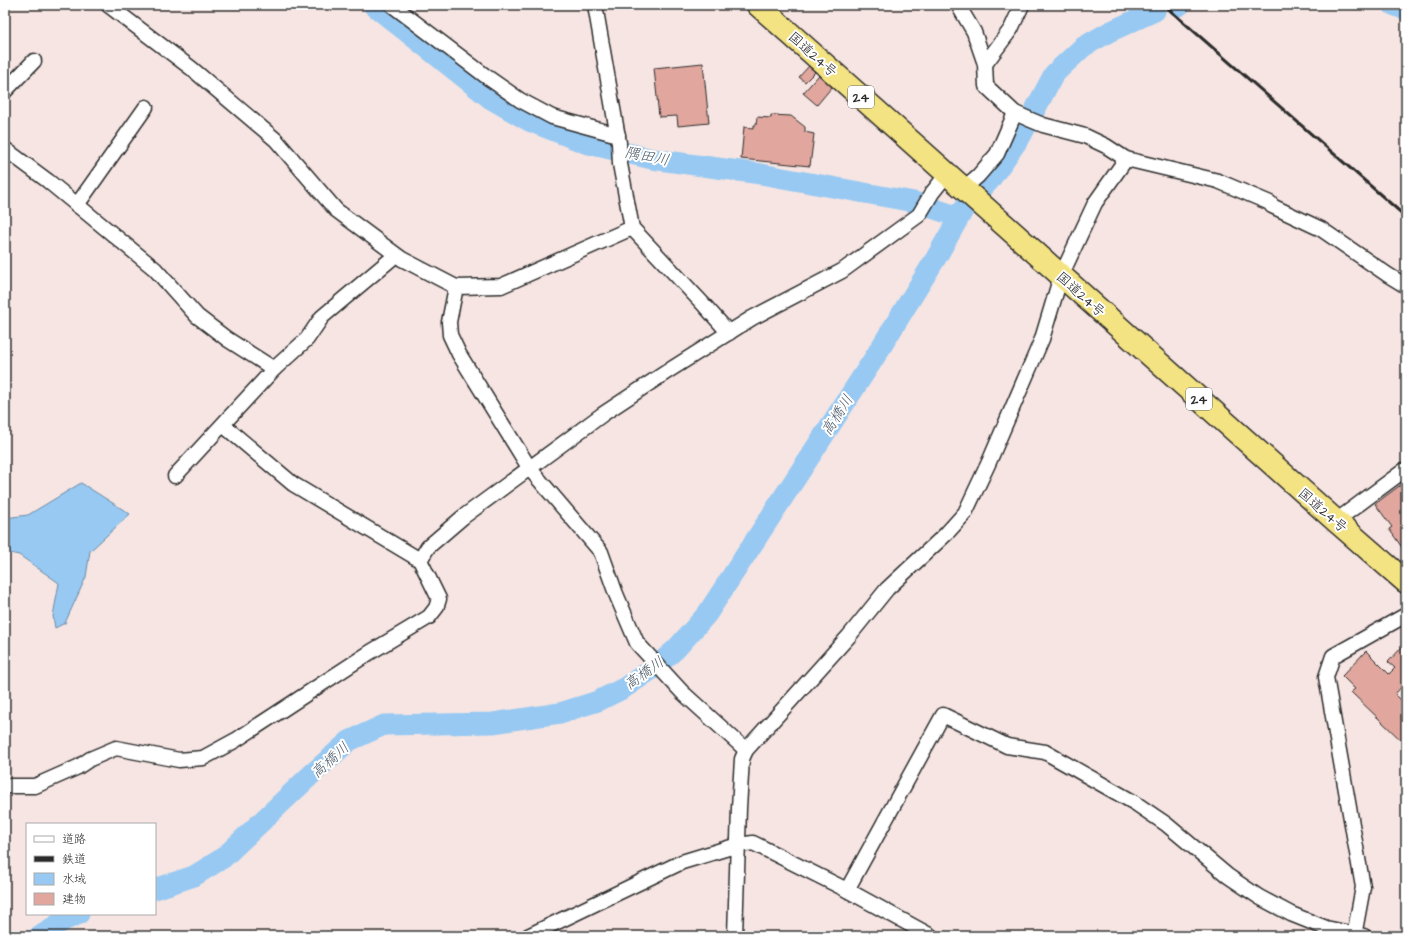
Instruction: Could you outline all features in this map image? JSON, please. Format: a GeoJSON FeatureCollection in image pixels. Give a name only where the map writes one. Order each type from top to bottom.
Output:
{"type":"FeatureCollection","features":[{"type":"Feature","properties":{"kind":"highway","name":"国道24号"},"geometry":{"type":"LineString","coordinates":[[758,5],[1406,582]]}},
{"type":"Feature","properties":{"kind":"street"},"geometry":{"type":"LineString","coordinates":[[108,5],[191,68],[276,140],[336,210],[396,255],[456,287],[501,286],[632,228]]}},
{"type":"Feature","properties":{"kind":"street"},"geometry":{"type":"LineString","coordinates":[[595,5],[618,139],[620,164],[632,228],[729,333]]}},
{"type":"Feature","properties":{"kind":"street"},"geometry":{"type":"LineString","coordinates":[[958,5],[974,32],[985,64],[986,86],[1015,113],[1043,125],[1086,136],[1106,146],[1126,159],[1218,181],[1270,203],[1272,206],[1321,229],[1406,286]]}},
{"type":"Feature","properties":{"kind":"street"},"geometry":{"type":"LineString","coordinates":[[985,64],[1011,29],[1022,5]]}},
{"type":"Feature","properties":{"kind":"street"},"geometry":{"type":"LineString","coordinates":[[395,6],[487,77],[520,100],[552,117],[618,139]]}},
{"type":"Feature","properties":{"kind":"street"},"geometry":{"type":"LineString","coordinates":[[5,91],[34,61]]}},
{"type":"Feature","properties":{"kind":"street"},"geometry":{"type":"LineString","coordinates":[[77,205],[146,107]]}},
{"type":"Feature","properties":{"kind":"street"},"geometry":{"type":"LineString","coordinates":[[963,189],[978,176],[997,154],[1015,113]]}},
{"type":"Feature","properties":{"kind":"street"},"geometry":{"type":"LineString","coordinates":[[5,149],[77,205],[155,269],[197,316],[227,339],[274,369]]}},
{"type":"Feature","properties":{"kind":"street"},"geometry":{"type":"LineString","coordinates":[[735,936],[738,808],[742,759],[746,750],[849,636],[887,589],[946,534],[965,513],[989,462],[1042,339],[1061,276],[1096,203],[1126,159]]}},
{"type":"Feature","properties":{"kind":"street"},"geometry":{"type":"LineString","coordinates":[[420,560],[428,547],[463,517],[603,414],[752,318],[842,271],[919,215],[947,174]]}},
{"type":"Feature","properties":{"kind":"street"},"geometry":{"type":"LineString","coordinates":[[175,476],[274,369],[306,339],[322,317],[396,255]]}},
{"type":"Feature","properties":{"kind":"street"},"geometry":{"type":"LineString","coordinates":[[456,287],[449,322],[450,336],[459,354],[530,469],[601,552],[616,594],[637,643],[682,692],[746,750]]}},
{"type":"Feature","properties":{"kind":"street"},"geometry":{"type":"LineString","coordinates":[[5,786],[35,786],[116,748],[179,760],[203,758],[236,740],[433,613],[439,599],[420,560],[293,484],[223,425]]}},
{"type":"Feature","properties":{"kind":"street"},"geometry":{"type":"LineString","coordinates":[[1336,521],[1406,469]]}},
{"type":"Feature","properties":{"kind":"street"},"geometry":{"type":"LineString","coordinates":[[847,890],[943,715],[1007,746],[1045,752],[1135,803],[1166,824],[1228,876],[1259,897],[1298,917],[1326,928],[1358,936],[1363,887],[1326,677],[1333,656],[1406,615]]}},
{"type":"Feature","properties":{"kind":"street"},"geometry":{"type":"LineString","coordinates":[[528,936],[682,862],[738,845],[753,843],[847,890],[931,936]]}},
{"type":"Feature","properties":{"kind":"water"},"geometry":{"type":"Polygon","coordinates":[[[81,483],[130,514],[90,551],[86,577],[65,623],[55,628],[53,616],[59,583],[19,555],[5,552],[5,518],[28,515],[81,483]]]}},
{"type":"Feature","properties":{"kind":"building"},"geometry":{"type":"Polygon","coordinates":[[[703,63],[709,123],[678,126],[677,116],[659,117],[654,68],[703,63]]]}},
{"type":"Feature","properties":{"kind":"building"},"geometry":{"type":"Polygon","coordinates":[[[809,66],[815,72],[805,82],[799,77],[809,66]]]}},
{"type":"Feature","properties":{"kind":"building"},"geometry":{"type":"Polygon","coordinates":[[[819,75],[832,87],[817,105],[803,93],[819,75]]]}},
{"type":"Feature","properties":{"kind":"building"},"geometry":{"type":"Polygon","coordinates":[[[771,115],[791,116],[805,127],[805,132],[814,134],[810,166],[741,159],[744,127],[754,128],[757,117],[771,118],[771,115]]]}},
{"type":"Feature","properties":{"kind":"building"},"geometry":{"type":"Polygon","coordinates":[[[1406,481],[1406,553],[1389,529],[1392,527],[1375,504],[1406,481]]]}},
{"type":"Feature","properties":{"kind":"building"},"geometry":{"type":"Polygon","coordinates":[[[1406,643],[1406,682],[1395,694],[1406,705],[1406,745],[1351,692],[1355,689],[1342,676],[1366,651],[1389,674],[1395,668],[1388,662],[1406,643]]]}},
{"type":"Feature","properties":{"kind":"waterway","name":"隅田川"},"geometry":{"type":"LineString","coordinates":[[373,5],[491,99],[529,121],[585,143],[652,159],[761,174],[914,202],[959,217]]}},
{"type":"Feature","properties":{"kind":"waterway","name":"高橋川"},"geometry":{"type":"LineString","coordinates":[[1393,5],[1406,10]]}},
{"type":"Feature","properties":{"kind":"waterway","name":"高橋川"},"geometry":{"type":"LineString","coordinates":[[156,889],[194,876],[223,858],[349,741],[384,725],[493,723],[560,713],[598,701],[624,688],[654,668],[676,649],[707,614],[873,360],[936,258],[965,207],[990,180],[1021,136],[1054,74],[1083,47],[1109,32],[1155,11]]}},
{"type":"Feature","properties":{"kind":"waterway","name":"高橋川"},"geometry":{"type":"LineString","coordinates":[[39,936],[65,920],[77,915]]}},
{"type":"Feature","properties":{"kind":"railway"},"geometry":{"type":"LineString","coordinates":[[1164,5],[1406,217]]}}]}
